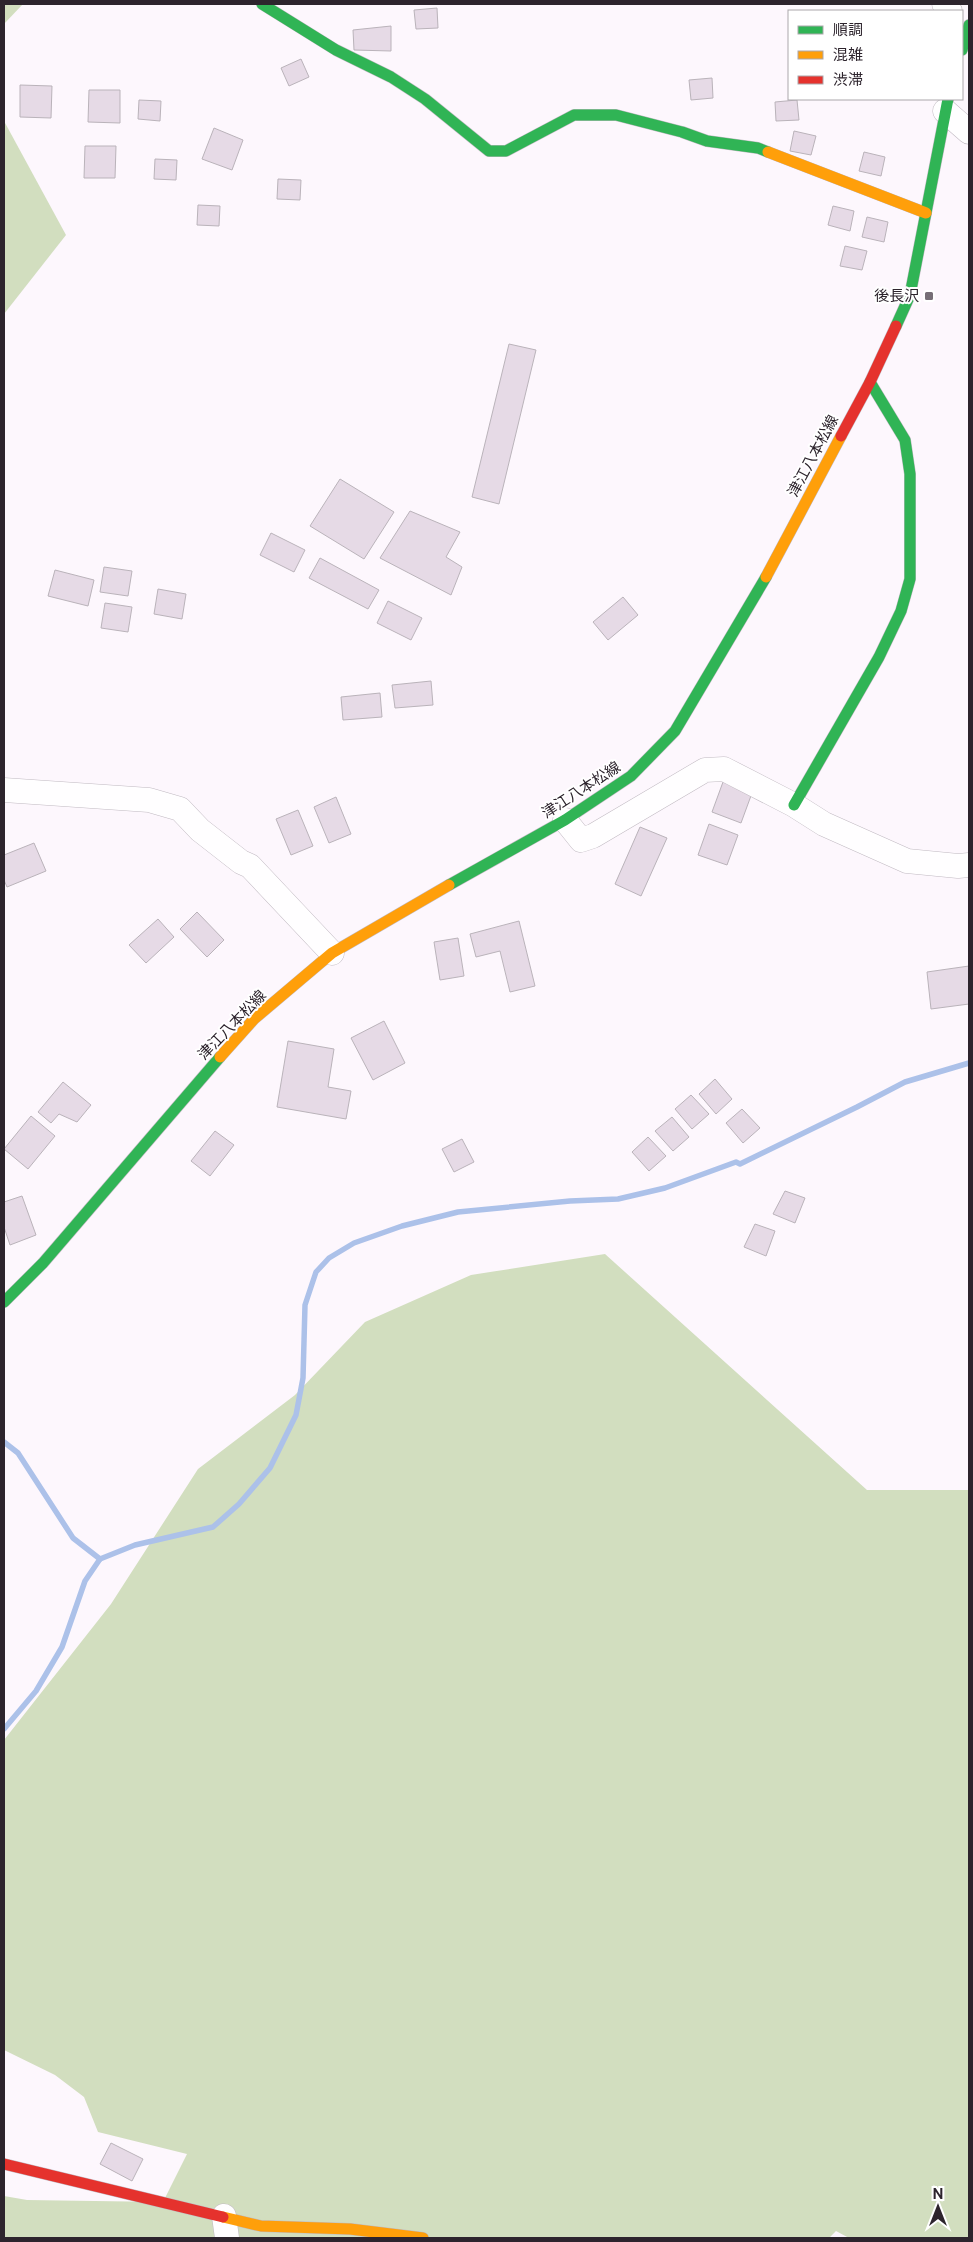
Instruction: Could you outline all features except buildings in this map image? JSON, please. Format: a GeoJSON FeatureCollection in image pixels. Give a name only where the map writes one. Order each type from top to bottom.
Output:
{"type":"FeatureCollection","features":[{"type":"Feature","properties":{"kind":"street"},"geometry":{"type":"LineString","coordinates":[[262,4],[336,50],[390,78],[425,99],[489,151],[506,151],[574,116],[616,116],[682,132],[707,141],[758,148],[926,213]]}},
{"type":"Feature","properties":{"kind":"street"},"geometry":{"type":"LineString","coordinates":[[947,105],[969,132]]}},
{"type":"Feature","properties":{"kind":"street","name":"津江八本松線"},"geometry":{"type":"LineString","coordinates":[[4,1302],[43,1263],[254,1019],[332,953],[482,865],[565,820],[631,776],[675,731],[757,593],[870,382],[910,294],[947,105]]}},
{"type":"Feature","properties":{"kind":"street"},"geometry":{"type":"LineString","coordinates":[[794,805],[879,658],[901,611],[910,579],[910,474],[905,440],[870,382]]}},
{"type":"Feature","properties":{"kind":"street"},"geometry":{"type":"LineString","coordinates":[[565,820],[581,840],[593,836],[705,770],[724,768],[794,805],[824,824],[907,861],[958,866],[969,864]]}},
{"type":"Feature","properties":{"kind":"street"},"geometry":{"type":"LineString","coordinates":[[4,790],[149,800],[180,810],[200,830],[241,862],[250,866],[332,953]]}},
{"type":"Feature","properties":{"kind":"street"},"geometry":{"type":"LineString","coordinates":[[4,2164],[225,2227],[261,2226],[350,2229],[423,2238]]}},
{"type":"Feature","properties":{"kind":"green space"},"geometry":{"type":"Polygon","coordinates":[[[4,4],[23,4],[4,24],[4,4]]]}},
{"type":"Feature","properties":{"kind":"green space"},"geometry":{"type":"Polygon","coordinates":[[[4,121],[66,235],[4,314],[4,121]]]}},
{"type":"Feature","properties":{"kind":"green space"},"geometry":{"type":"Polygon","coordinates":[[[605,1254],[867,1490],[969,1490],[969,2238],[849,2238],[836,2231],[829,2238],[4,2238],[4,2196],[27,2200],[163,2202],[187,2154],[98,2132],[84,2097],[55,2075],[4,2050],[4,1740],[111,1604],[198,1469],[295,1395],[365,1322],[471,1275],[605,1254]]]}},
{"type":"Feature","properties":{"kind":"waterway"},"geometry":{"type":"LineString","coordinates":[[4,1729],[36,1691],[62,1647],[85,1581],[100,1559],[135,1545],[213,1527],[239,1504],[270,1468],[296,1415],[303,1378],[305,1305],[316,1272],[329,1258],[354,1243],[402,1226],[458,1212],[570,1201],[618,1199],[665,1188],[736,1162],[740,1164],[905,1082],[969,1063]]}},
{"type":"Feature","properties":{"kind":"waterway"},"geometry":{"type":"LineString","coordinates":[[4,1442],[18,1453],[73,1538],[100,1559]]}},
{"type":"Feature","properties":{"kind":"traffic: fast"},"geometry":{"type":"LineString","coordinates":[[262,4],[336,50],[391,77],[425,99],[489,151],[506,151],[574,115],[616,115],[682,132],[707,141],[758,148],[768,152]]}},
{"type":"Feature","properties":{"kind":"traffic: fast"},"geometry":{"type":"LineString","coordinates":[[963,46],[969,25]]}},
{"type":"Feature","properties":{"kind":"traffic: fast"},"geometry":{"type":"LineString","coordinates":[[896,326],[910,295],[948,100]]}},
{"type":"Feature","properties":{"kind":"traffic: fast"},"geometry":{"type":"LineString","coordinates":[[794,805],[879,657],[901,611],[910,579],[910,474],[905,440],[870,382]]}},
{"type":"Feature","properties":{"kind":"traffic: fast"},"geometry":{"type":"LineString","coordinates":[[449,885],[565,820],[631,776],[675,731],[766,577]]}},
{"type":"Feature","properties":{"kind":"traffic: fast"},"geometry":{"type":"LineString","coordinates":[[4,1302],[43,1263],[220,1057]]}},
{"type":"Feature","properties":{"kind":"traffic: slow"},"geometry":{"type":"LineString","coordinates":[[768,152],[926,213]]}},
{"type":"Feature","properties":{"kind":"traffic: slow"},"geometry":{"type":"LineString","coordinates":[[766,577],[841,436]]}},
{"type":"Feature","properties":{"kind":"traffic: slow"},"geometry":{"type":"LineString","coordinates":[[220,1057],[254,1019],[332,953],[449,885]]}},
{"type":"Feature","properties":{"kind":"traffic: slow"},"geometry":{"type":"LineString","coordinates":[[223,2217],[261,2226],[350,2229],[423,2238]]}},
{"type":"Feature","properties":{"kind":"traffic: jam"},"geometry":{"type":"LineString","coordinates":[[841,436],[870,382],[896,326]]}},
{"type":"Feature","properties":{"kind":"traffic: jam"},"geometry":{"type":"LineString","coordinates":[[4,2164],[223,2217]]}},
{"type":"Feature","properties":{"kind":"place","name":"後長沢"},"geometry":{"type":"Point","coordinates":[929,296]}}]}
